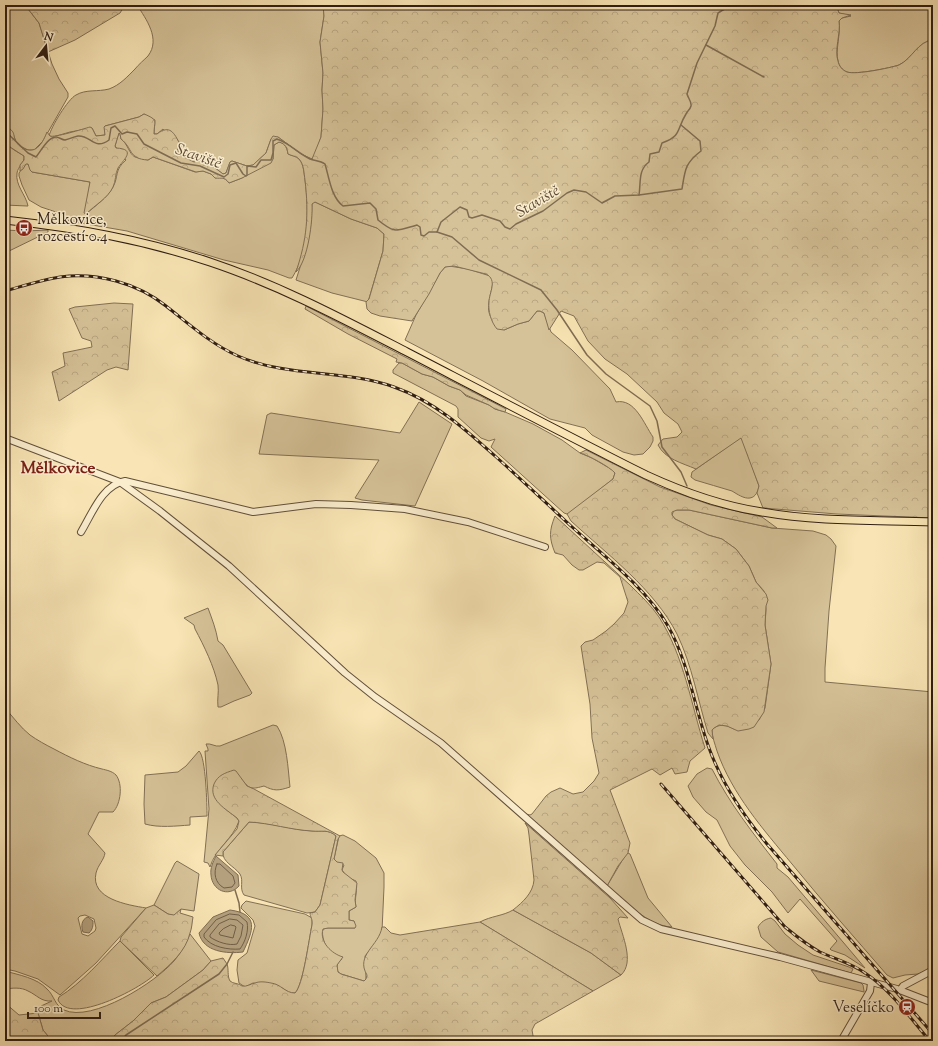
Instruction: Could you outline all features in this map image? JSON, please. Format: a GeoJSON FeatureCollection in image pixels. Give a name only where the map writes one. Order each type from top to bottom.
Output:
{"type":"FeatureCollection","features":[{"type":"Feature","properties":{"kind":"main road"},"geometry":{"type":"LineString","coordinates":[[5,220],[68,228],[121,237],[203,260],[248,276],[328,311],[646,475],[696,495],[746,509],[780,515],[837,519],[933,522]]}},
{"type":"Feature","properties":{"kind":"street"},"geometry":{"type":"LineString","coordinates":[[5,438],[120,482],[160,511],[229,566],[340,668],[375,697],[441,743],[642,920],[652,926],[670,931],[780,957],[900,990],[933,1003]]}},
{"type":"Feature","properties":{"kind":"street"},"geometry":{"type":"LineString","coordinates":[[81,532],[104,492],[120,482],[125,481],[253,512],[316,504],[405,509],[468,522],[544,547]]}},
{"type":"Feature","properties":{"kind":"street"},"geometry":{"type":"LineString","coordinates":[[900,990],[903,986],[933,970]]}},
{"type":"Feature","properties":{"kind":"street"},"geometry":{"type":"LineString","coordinates":[[841,1041],[866,996],[871,983]]}},
{"type":"Feature","properties":{"kind":"green space"},"geometry":{"type":"Polygon","coordinates":[[[5,5],[25,5],[39,23],[52,64],[68,93],[68,97],[43,141],[34,150],[28,150],[18,145],[12,132],[5,126],[5,5]]]}},
{"type":"Feature","properties":{"kind":"green space"},"geometry":{"type":"Polygon","coordinates":[[[25,5],[125,5],[120,13],[75,40],[48,52],[39,23],[25,5]]]}},
{"type":"Feature","properties":{"kind":"green space"},"geometry":{"type":"Polygon","coordinates":[[[137,5],[323,5],[324,16],[320,42],[323,73],[323,109],[321,137],[314,158],[311,159],[301,154],[278,137],[271,139],[266,153],[253,165],[247,166],[232,161],[230,162],[226,173],[223,174],[206,161],[202,160],[194,162],[178,154],[178,149],[163,129],[157,134],[154,134],[155,120],[144,114],[139,117],[105,126],[105,135],[96,136],[92,128],[53,137],[49,136],[60,114],[76,95],[84,92],[105,90],[117,85],[148,56],[152,50],[153,36],[148,23],[137,5]]]}},
{"type":"Feature","properties":{"kind":"green space"},"geometry":{"type":"Polygon","coordinates":[[[323,5],[836,5],[839,13],[851,15],[842,18],[839,21],[837,57],[841,68],[851,73],[873,71],[899,65],[908,59],[923,43],[933,40],[933,518],[837,514],[763,508],[757,493],[759,486],[741,438],[696,469],[674,460],[665,454],[658,445],[663,439],[677,437],[682,432],[678,424],[664,413],[657,402],[627,374],[605,359],[588,341],[574,316],[561,311],[549,330],[544,313],[537,311],[529,321],[504,330],[497,329],[490,316],[489,309],[492,280],[486,274],[454,266],[445,267],[412,321],[380,316],[371,313],[367,309],[366,302],[369,299],[383,251],[384,234],[377,228],[351,219],[315,202],[312,204],[311,230],[307,250],[300,267],[296,272],[303,249],[307,216],[304,169],[301,161],[297,157],[288,154],[286,146],[279,142],[274,145],[273,159],[271,163],[229,183],[224,179],[215,178],[211,174],[203,171],[196,172],[153,157],[148,160],[137,158],[121,139],[119,133],[115,146],[116,148],[126,151],[127,156],[118,168],[111,191],[86,214],[84,213],[90,182],[32,172],[28,164],[26,164],[20,171],[20,165],[24,160],[24,156],[8,144],[8,139],[5,136],[5,126],[13,132],[15,140],[20,146],[25,149],[33,150],[44,140],[47,132],[50,136],[57,136],[90,127],[96,136],[105,135],[105,126],[139,117],[144,114],[155,121],[154,134],[165,130],[174,133],[180,144],[177,151],[178,154],[194,162],[202,160],[206,161],[223,174],[226,173],[230,162],[232,161],[247,166],[253,165],[266,153],[273,136],[278,137],[301,154],[312,159],[321,137],[323,109],[323,73],[320,42],[324,16],[323,5]]]}},
{"type":"Feature","properties":{"kind":"green space"},"geometry":{"type":"Polygon","coordinates":[[[836,5],[933,5],[933,40],[923,43],[908,59],[899,65],[865,72],[847,72],[838,63],[837,57],[839,21],[842,18],[851,16],[839,13],[836,5]]]}},
{"type":"Feature","properties":{"kind":"green space"},"geometry":{"type":"Polygon","coordinates":[[[119,132],[121,139],[131,154],[135,157],[148,160],[153,157],[195,172],[203,171],[211,174],[215,178],[224,179],[229,183],[242,178],[273,159],[274,145],[279,142],[285,145],[288,154],[297,157],[301,161],[304,172],[307,205],[305,243],[298,267],[292,278],[268,270],[224,260],[127,231],[69,221],[62,214],[41,207],[29,200],[19,176],[19,173],[26,163],[29,165],[32,172],[90,182],[86,214],[108,195],[115,183],[118,170],[126,160],[115,146],[119,132]]]}},
{"type":"Feature","properties":{"kind":"green space"},"geometry":{"type":"Polygon","coordinates":[[[5,136],[10,147],[24,156],[17,173],[17,177],[19,186],[28,206],[5,205],[5,136]]]}},
{"type":"Feature","properties":{"kind":"green space"},"geometry":{"type":"Polygon","coordinates":[[[315,202],[351,219],[377,228],[384,234],[383,251],[368,302],[332,293],[296,280],[308,242],[312,203],[315,202]]]}},
{"type":"Feature","properties":{"kind":"green space"},"geometry":{"type":"Polygon","coordinates":[[[5,230],[48,230],[48,232],[5,253],[5,230]]]}},
{"type":"Feature","properties":{"kind":"green space"},"geometry":{"type":"Polygon","coordinates":[[[449,266],[468,269],[490,276],[493,281],[489,300],[490,315],[493,320],[504,330],[529,321],[537,311],[544,313],[551,332],[572,350],[610,389],[616,402],[629,404],[638,413],[653,437],[650,447],[643,454],[634,455],[623,452],[592,435],[585,428],[550,419],[483,381],[405,340],[416,315],[440,273],[445,267],[449,266]]]}},
{"type":"Feature","properties":{"kind":"green space"},"geometry":{"type":"Polygon","coordinates":[[[114,303],[133,304],[128,370],[116,367],[107,370],[59,401],[52,372],[65,366],[63,353],[92,347],[91,341],[82,338],[69,309],[114,303]]]}},
{"type":"Feature","properties":{"kind":"green space"},"geometry":{"type":"Polygon","coordinates":[[[306,306],[506,409],[505,412],[495,409],[466,395],[460,390],[433,377],[422,374],[402,363],[396,362],[397,359],[348,334],[305,309],[306,306]]]}},
{"type":"Feature","properties":{"kind":"green space"},"geometry":{"type":"Polygon","coordinates":[[[399,363],[402,363],[422,374],[433,377],[460,390],[466,396],[533,424],[562,440],[580,453],[611,469],[615,473],[613,479],[570,513],[564,513],[491,447],[495,439],[489,441],[481,438],[458,417],[458,409],[456,406],[393,373],[393,370],[399,363]]]}},
{"type":"Feature","properties":{"kind":"green space"},"geometry":{"type":"Polygon","coordinates":[[[419,402],[452,424],[415,506],[355,498],[379,460],[259,454],[267,415],[271,413],[400,433],[419,402]]]}},
{"type":"Feature","properties":{"kind":"green space"},"geometry":{"type":"Polygon","coordinates":[[[740,438],[743,440],[759,486],[754,496],[745,498],[732,491],[695,480],[691,477],[692,472],[740,438]]]}},
{"type":"Feature","properties":{"kind":"green space"},"geometry":{"type":"Polygon","coordinates":[[[586,450],[660,487],[711,505],[762,517],[777,528],[689,510],[677,510],[672,512],[675,519],[708,535],[722,539],[736,549],[749,566],[756,582],[766,594],[768,600],[766,606],[765,625],[771,664],[764,712],[754,727],[738,731],[727,726],[719,725],[712,730],[713,739],[708,733],[691,671],[682,646],[677,634],[667,618],[643,587],[571,521],[567,514],[613,479],[615,473],[599,462],[580,453],[586,450]]]}},
{"type":"Feature","properties":{"kind":"green space"},"geometry":{"type":"Polygon","coordinates":[[[674,510],[689,510],[772,528],[813,531],[826,535],[836,546],[829,611],[825,682],[933,692],[933,968],[918,974],[893,978],[887,975],[770,838],[749,810],[731,782],[717,751],[712,730],[717,726],[723,725],[734,729],[759,720],[765,708],[771,664],[765,625],[766,609],[764,591],[756,582],[749,566],[736,549],[722,539],[708,535],[675,519],[672,515],[674,510]]]}},
{"type":"Feature","properties":{"kind":"green space"},"geometry":{"type":"Polygon","coordinates":[[[555,516],[630,585],[649,604],[659,617],[668,632],[681,664],[705,748],[690,761],[687,772],[675,774],[672,768],[660,775],[652,769],[610,790],[630,843],[628,853],[618,866],[607,886],[526,814],[532,814],[546,796],[560,788],[573,794],[583,792],[594,781],[599,773],[592,738],[590,704],[581,646],[585,642],[593,640],[614,624],[624,613],[628,602],[620,577],[604,563],[597,562],[583,570],[579,570],[563,555],[555,553],[550,534],[555,516]]]}},
{"type":"Feature","properties":{"kind":"green space"},"geometry":{"type":"Polygon","coordinates":[[[208,608],[218,641],[223,645],[252,693],[221,707],[218,707],[218,685],[208,656],[194,625],[184,618],[208,608]]]}},
{"type":"Feature","properties":{"kind":"green space"},"geometry":{"type":"Polygon","coordinates":[[[5,708],[23,729],[39,741],[77,760],[109,771],[116,775],[120,783],[118,804],[113,812],[99,812],[88,834],[105,853],[96,873],[96,882],[104,895],[130,905],[146,908],[96,963],[60,995],[38,979],[5,969],[5,708]],[[85,915],[78,918],[82,934],[88,936],[95,931],[96,928],[94,919],[85,915]]]}},
{"type":"Feature","properties":{"kind":"green space"},"geometry":{"type":"Polygon","coordinates":[[[273,725],[277,726],[283,739],[290,787],[276,790],[264,786],[252,788],[247,786],[242,780],[224,808],[239,821],[233,833],[212,861],[210,867],[208,863],[204,862],[209,809],[205,751],[208,751],[208,749],[206,744],[220,746],[273,725]]]}},
{"type":"Feature","properties":{"kind":"green space"},"geometry":{"type":"Polygon","coordinates":[[[199,751],[205,772],[207,816],[190,817],[190,825],[162,826],[145,824],[145,775],[178,772],[186,766],[199,751]]]}},
{"type":"Feature","properties":{"kind":"green space"},"geometry":{"type":"Polygon","coordinates":[[[707,768],[712,769],[734,806],[777,864],[777,868],[788,877],[865,968],[845,955],[830,949],[837,941],[800,899],[788,913],[772,892],[745,865],[730,846],[717,820],[706,812],[693,797],[688,786],[697,774],[707,768]]]}},
{"type":"Feature","properties":{"kind":"green space"},"geometry":{"type":"Polygon","coordinates":[[[234,770],[247,786],[340,836],[334,859],[337,862],[343,863],[343,872],[357,883],[355,900],[356,907],[349,911],[349,920],[354,921],[356,926],[355,928],[323,929],[322,934],[327,947],[343,957],[337,965],[338,972],[341,974],[364,981],[366,979],[367,975],[364,968],[364,962],[366,956],[377,940],[382,927],[385,927],[391,933],[400,935],[480,922],[593,991],[535,1024],[532,1030],[534,1041],[111,1041],[115,1035],[133,1021],[151,1003],[166,997],[203,970],[211,961],[223,958],[227,964],[230,981],[242,986],[263,982],[278,985],[292,993],[295,993],[298,989],[303,972],[312,925],[310,913],[315,912],[320,905],[336,836],[331,832],[304,830],[249,822],[223,852],[223,856],[215,855],[237,829],[239,821],[219,804],[214,795],[214,784],[220,776],[234,770]]]}},
{"type":"Feature","properties":{"kind":"green space"},"geometry":{"type":"Polygon","coordinates":[[[249,822],[328,832],[336,836],[320,905],[315,912],[307,913],[244,895],[240,874],[224,859],[223,852],[249,822]]]}},
{"type":"Feature","properties":{"kind":"green space"},"geometry":{"type":"Polygon","coordinates":[[[525,823],[610,898],[628,918],[620,917],[618,919],[627,956],[625,970],[621,975],[591,953],[513,910],[530,893],[534,880],[528,828],[525,823]]]}},
{"type":"Feature","properties":{"kind":"green space"},"geometry":{"type":"Polygon","coordinates":[[[343,835],[355,841],[376,858],[384,873],[382,931],[377,941],[365,956],[366,979],[364,981],[338,972],[337,965],[342,959],[328,949],[323,938],[323,929],[355,928],[354,921],[349,920],[349,911],[356,907],[356,881],[347,877],[342,870],[344,865],[336,862],[334,859],[339,836],[343,835]]]}},
{"type":"Feature","properties":{"kind":"green space"},"geometry":{"type":"Polygon","coordinates":[[[628,853],[630,854],[648,898],[672,927],[655,923],[646,918],[628,905],[607,886],[628,853]]]}},
{"type":"Feature","properties":{"kind":"green space"},"geometry":{"type":"Polygon","coordinates":[[[177,861],[199,874],[194,911],[181,909],[174,916],[154,905],[177,861]]]}},
{"type":"Feature","properties":{"kind":"green space"},"geometry":{"type":"Polygon","coordinates":[[[246,901],[305,914],[312,918],[312,925],[301,981],[295,993],[290,993],[282,988],[253,983],[245,987],[239,983],[237,970],[238,960],[247,953],[255,926],[253,920],[241,908],[246,901]]]}},
{"type":"Feature","properties":{"kind":"green space"},"geometry":{"type":"Polygon","coordinates":[[[154,905],[168,914],[174,915],[181,909],[180,913],[193,917],[191,931],[185,946],[172,962],[157,976],[120,941],[121,937],[146,908],[154,905]]]}},
{"type":"Feature","properties":{"kind":"green space"},"geometry":{"type":"Polygon","coordinates":[[[513,910],[591,953],[621,975],[593,991],[480,922],[513,910]]]}},
{"type":"Feature","properties":{"kind":"green space"},"geometry":{"type":"Polygon","coordinates":[[[771,918],[785,934],[798,945],[813,955],[853,969],[851,973],[778,952],[761,937],[758,927],[763,921],[771,918]]]}},
{"type":"Feature","properties":{"kind":"green space"},"geometry":{"type":"Polygon","coordinates":[[[190,934],[211,961],[203,970],[166,997],[151,1003],[133,1021],[115,1035],[111,1041],[52,1041],[43,1030],[38,1013],[41,1006],[52,1001],[42,999],[23,989],[5,989],[5,971],[28,977],[43,985],[59,1006],[64,1010],[76,1012],[90,1011],[106,1006],[123,998],[139,989],[165,970],[177,958],[190,934]]]}},
{"type":"Feature","properties":{"kind":"green space"},"geometry":{"type":"Polygon","coordinates":[[[120,941],[154,975],[135,988],[106,1002],[90,1007],[76,1009],[65,1007],[58,1000],[59,997],[83,978],[120,941]]]}},
{"type":"Feature","properties":{"kind":"green space"},"geometry":{"type":"Polygon","coordinates":[[[811,970],[861,983],[863,985],[864,992],[819,981],[811,970]]]}},
{"type":"Feature","properties":{"kind":"green space"},"geometry":{"type":"Polygon","coordinates":[[[5,1003],[19,1015],[38,1013],[43,1030],[52,1041],[5,1041],[5,1003]]]}},
{"type":"Feature","properties":{"kind":"water"},"geometry":{"type":"Polygon","coordinates":[[[216,856],[238,875],[239,886],[235,890],[226,892],[221,891],[214,885],[211,870],[216,856]]]}},
{"type":"Feature","properties":{"kind":"water"},"geometry":{"type":"Polygon","coordinates":[[[230,910],[246,915],[252,925],[243,952],[230,953],[210,948],[201,939],[199,933],[213,917],[230,910]]]}},
{"type":"Feature","properties":{"kind":"water"},"geometry":{"type":"Polygon","coordinates":[[[88,917],[93,921],[89,933],[83,932],[82,928],[84,919],[88,917]]]}},
{"type":"Feature","properties":{"kind":"waterway","name":"Staviště"},"geometry":{"type":"LineString","coordinates":[[5,131],[28,153],[36,157],[50,139],[57,137],[65,140],[82,136],[96,143],[104,143],[109,140],[111,128],[115,126],[122,134],[127,132],[137,134],[144,144],[181,163],[200,166],[224,177],[228,174],[230,165],[236,163],[246,176],[247,166],[256,167],[261,160],[271,160],[273,153],[273,141],[277,139],[286,143],[310,159],[325,164],[333,192],[343,206],[370,203],[376,209],[378,220],[388,228],[400,230],[417,225],[420,227],[421,235],[424,236],[429,232],[437,232],[441,222],[460,207],[467,210],[469,217],[472,218],[482,215],[500,221],[505,227],[510,229],[516,224],[543,211],[567,193],[574,190],[586,192],[602,203],[615,196],[639,195],[643,169],[649,162],[650,154],[659,152],[662,143],[676,135],[686,113],[691,107],[687,94],[697,63],[715,26],[718,13],[731,5]]}},
{"type":"Feature","properties":{"kind":"waterway"},"geometry":{"type":"LineString","coordinates":[[706,45],[764,77]]}},
{"type":"Feature","properties":{"kind":"waterway"},"geometry":{"type":"LineString","coordinates":[[639,195],[682,189],[687,167],[692,159],[701,151],[700,141],[681,125]]}},
{"type":"Feature","properties":{"kind":"waterway"},"geometry":{"type":"LineString","coordinates":[[437,232],[452,237],[479,260],[541,290],[557,310],[587,355],[606,374],[650,406],[657,421],[662,447],[681,472],[687,486]]}},
{"type":"Feature","properties":{"kind":"waterway"},"geometry":{"type":"LineString","coordinates":[[235,890],[240,912]]}},
{"type":"Feature","properties":{"kind":"waterway"},"geometry":{"type":"LineString","coordinates":[[121,1041],[126,1035],[219,974],[227,964],[233,952]]}},
{"type":"Feature","properties":{"kind":"railway"},"geometry":{"type":"LineString","coordinates":[[5,291],[39,281],[60,277],[88,276],[116,281],[129,285],[155,298],[209,340],[238,356],[276,368],[375,381],[409,393],[436,408],[460,426],[505,465],[636,585],[659,612],[675,640],[686,670],[709,748],[720,774],[734,799],[767,844],[933,1034]]}},
{"type":"Feature","properties":{"kind":"railway"},"geometry":{"type":"LineString","coordinates":[[661,784],[785,927],[815,949],[854,966],[874,980],[900,1005],[930,1041]]}},
{"type":"Feature","properties":{"kind":"place","name":"Mělkovice, rozcestí 0.4"},"geometry":{"type":"Point","coordinates":[24,228]}},
{"type":"Feature","properties":{"kind":"place","name":"Veselíčko"},"geometry":{"type":"Point","coordinates":[907,1007]}},
{"type":"Feature","properties":{"kind":"district","name":"Mělkovice"},"geometry":{"type":"Point","coordinates":[58,467]}}]}
